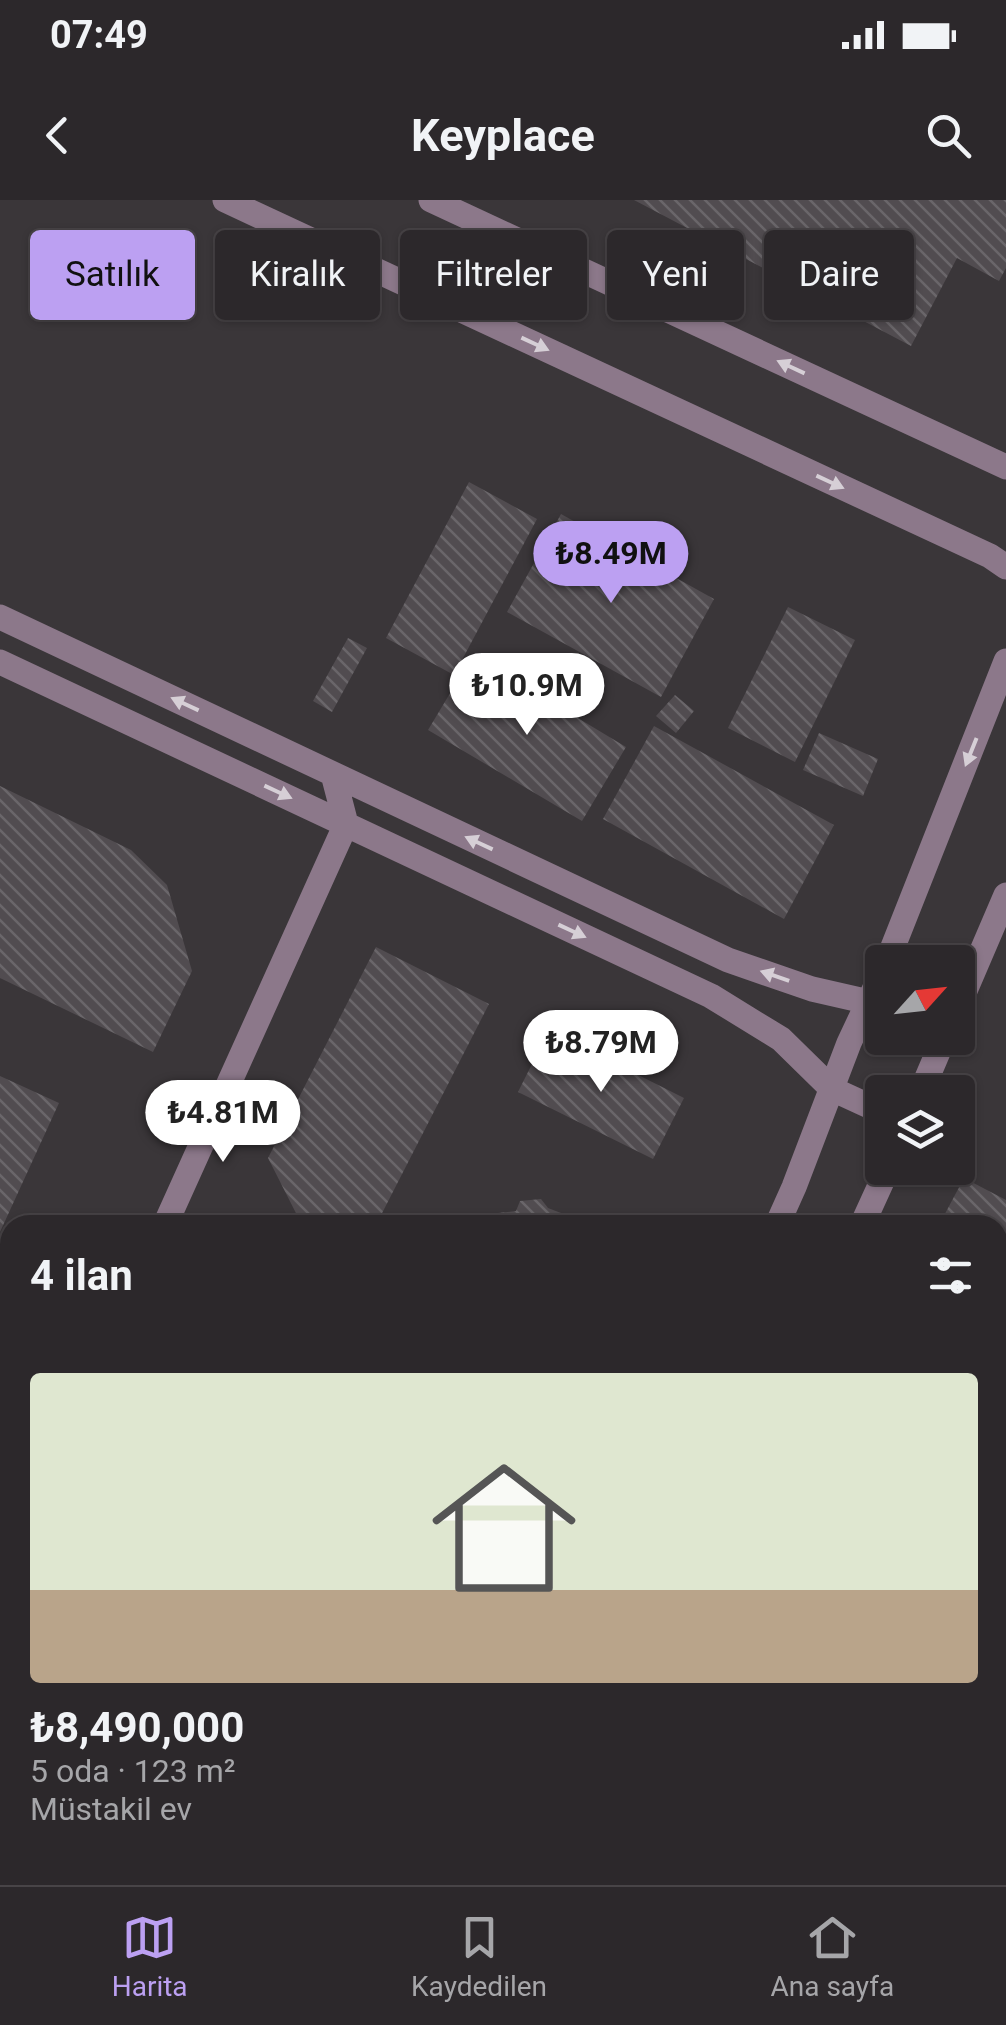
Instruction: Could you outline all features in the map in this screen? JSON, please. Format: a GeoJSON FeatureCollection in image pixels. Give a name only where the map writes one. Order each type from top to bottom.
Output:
{"type":"FeatureCollection","features":[{"type":"Feature","properties":{"kind":"street"},"geometry":{"type":"LineString","coordinates":[[225,200],[990,556],[1006,567]]}},
{"type":"Feature","properties":{"kind":"street"},"geometry":{"type":"LineString","coordinates":[[431,200],[1006,467]]}},
{"type":"Feature","properties":{"kind":"street"},"geometry":{"type":"LineString","coordinates":[[0,617],[728,960],[865,1003]]}},
{"type":"Feature","properties":{"kind":"street"},"geometry":{"type":"LineString","coordinates":[[34,634],[8,665],[711,996],[781,1039],[832,1089],[865,1104]]}},
{"type":"Feature","properties":{"kind":"street"},"geometry":{"type":"LineString","coordinates":[[894,945],[1006,661]]}},
{"type":"Feature","properties":{"kind":"street"},"geometry":{"type":"LineString","coordinates":[[170,1215],[346,824],[333,774]]}},
{"type":"Feature","properties":{"kind":"street"},"geometry":{"type":"LineString","coordinates":[[975,968],[1006,896]]}},
{"type":"Feature","properties":{"kind":"street"},"geometry":{"type":"LineString","coordinates":[[780,1215],[849,1043],[865,1021]]}},
{"type":"Feature","properties":{"kind":"street"},"geometry":{"type":"LineString","coordinates":[[867,1215],[880,1185]]}},
{"type":"Feature","properties":{"kind":"building"},"geometry":{"type":"Polygon","coordinates":[[[634,200],[1006,200],[1006,268],[999,281],[957,258],[911,346],[862,320],[914,320],[914,230],[764,230],[764,269],[744,258],[744,230],[691,230],[634,200]]]}},
{"type":"Feature","properties":{"kind":"building"},"geometry":{"type":"Polygon","coordinates":[[[469,482],[537,519],[454,675],[386,638],[469,482]]]}},
{"type":"Feature","properties":{"kind":"building"},"geometry":{"type":"Polygon","coordinates":[[[561,514],[714,599],[661,697],[507,612],[561,514]]]}},
{"type":"Feature","properties":{"kind":"building"},"geometry":{"type":"Polygon","coordinates":[[[788,607],[855,640],[795,762],[728,728],[788,607]]]}},
{"type":"Feature","properties":{"kind":"building"},"geometry":{"type":"Polygon","coordinates":[[[348,638],[367,648],[332,712],[313,701],[348,638]]]}},
{"type":"Feature","properties":{"kind":"building"},"geometry":{"type":"Polygon","coordinates":[[[473,655],[626,747],[582,821],[428,730],[473,655]]]}},
{"type":"Feature","properties":{"kind":"building"},"geometry":{"type":"Polygon","coordinates":[[[675,695],[694,711],[676,733],[656,716],[675,695]]]}},
{"type":"Feature","properties":{"kind":"building"},"geometry":{"type":"Polygon","coordinates":[[[654,726],[834,825],[784,919],[603,819],[654,726]]]}},
{"type":"Feature","properties":{"kind":"building"},"geometry":{"type":"Polygon","coordinates":[[[819,733],[878,759],[863,796],[803,770],[819,733]]]}},
{"type":"Feature","properties":{"kind":"building"},"geometry":{"type":"Polygon","coordinates":[[[0,786],[131,850],[167,885],[192,971],[153,1052],[0,978],[0,786]]]}},
{"type":"Feature","properties":{"kind":"building"},"geometry":{"type":"Polygon","coordinates":[[[376,947],[489,1004],[381,1215],[297,1215],[268,1158],[376,947]]]}},
{"type":"Feature","properties":{"kind":"building"},"geometry":{"type":"Polygon","coordinates":[[[549,1030],[684,1098],[653,1159],[518,1092],[549,1030]]]}},
{"type":"Feature","properties":{"kind":"building"},"geometry":{"type":"Polygon","coordinates":[[[0,1076],[59,1103],[8,1215],[0,1215],[0,1076]]]}},
{"type":"Feature","properties":{"kind":"building"},"geometry":{"type":"Polygon","coordinates":[[[975,1184],[1006,1200],[1006,1215],[944,1215],[960,1185],[975,1184]]]}},
{"type":"Feature","properties":{"kind":"building"},"geometry":{"type":"Polygon","coordinates":[[[541,1199],[548,1208],[566,1215],[496,1215],[516,1211],[520,1201],[541,1199]]]}}]}
